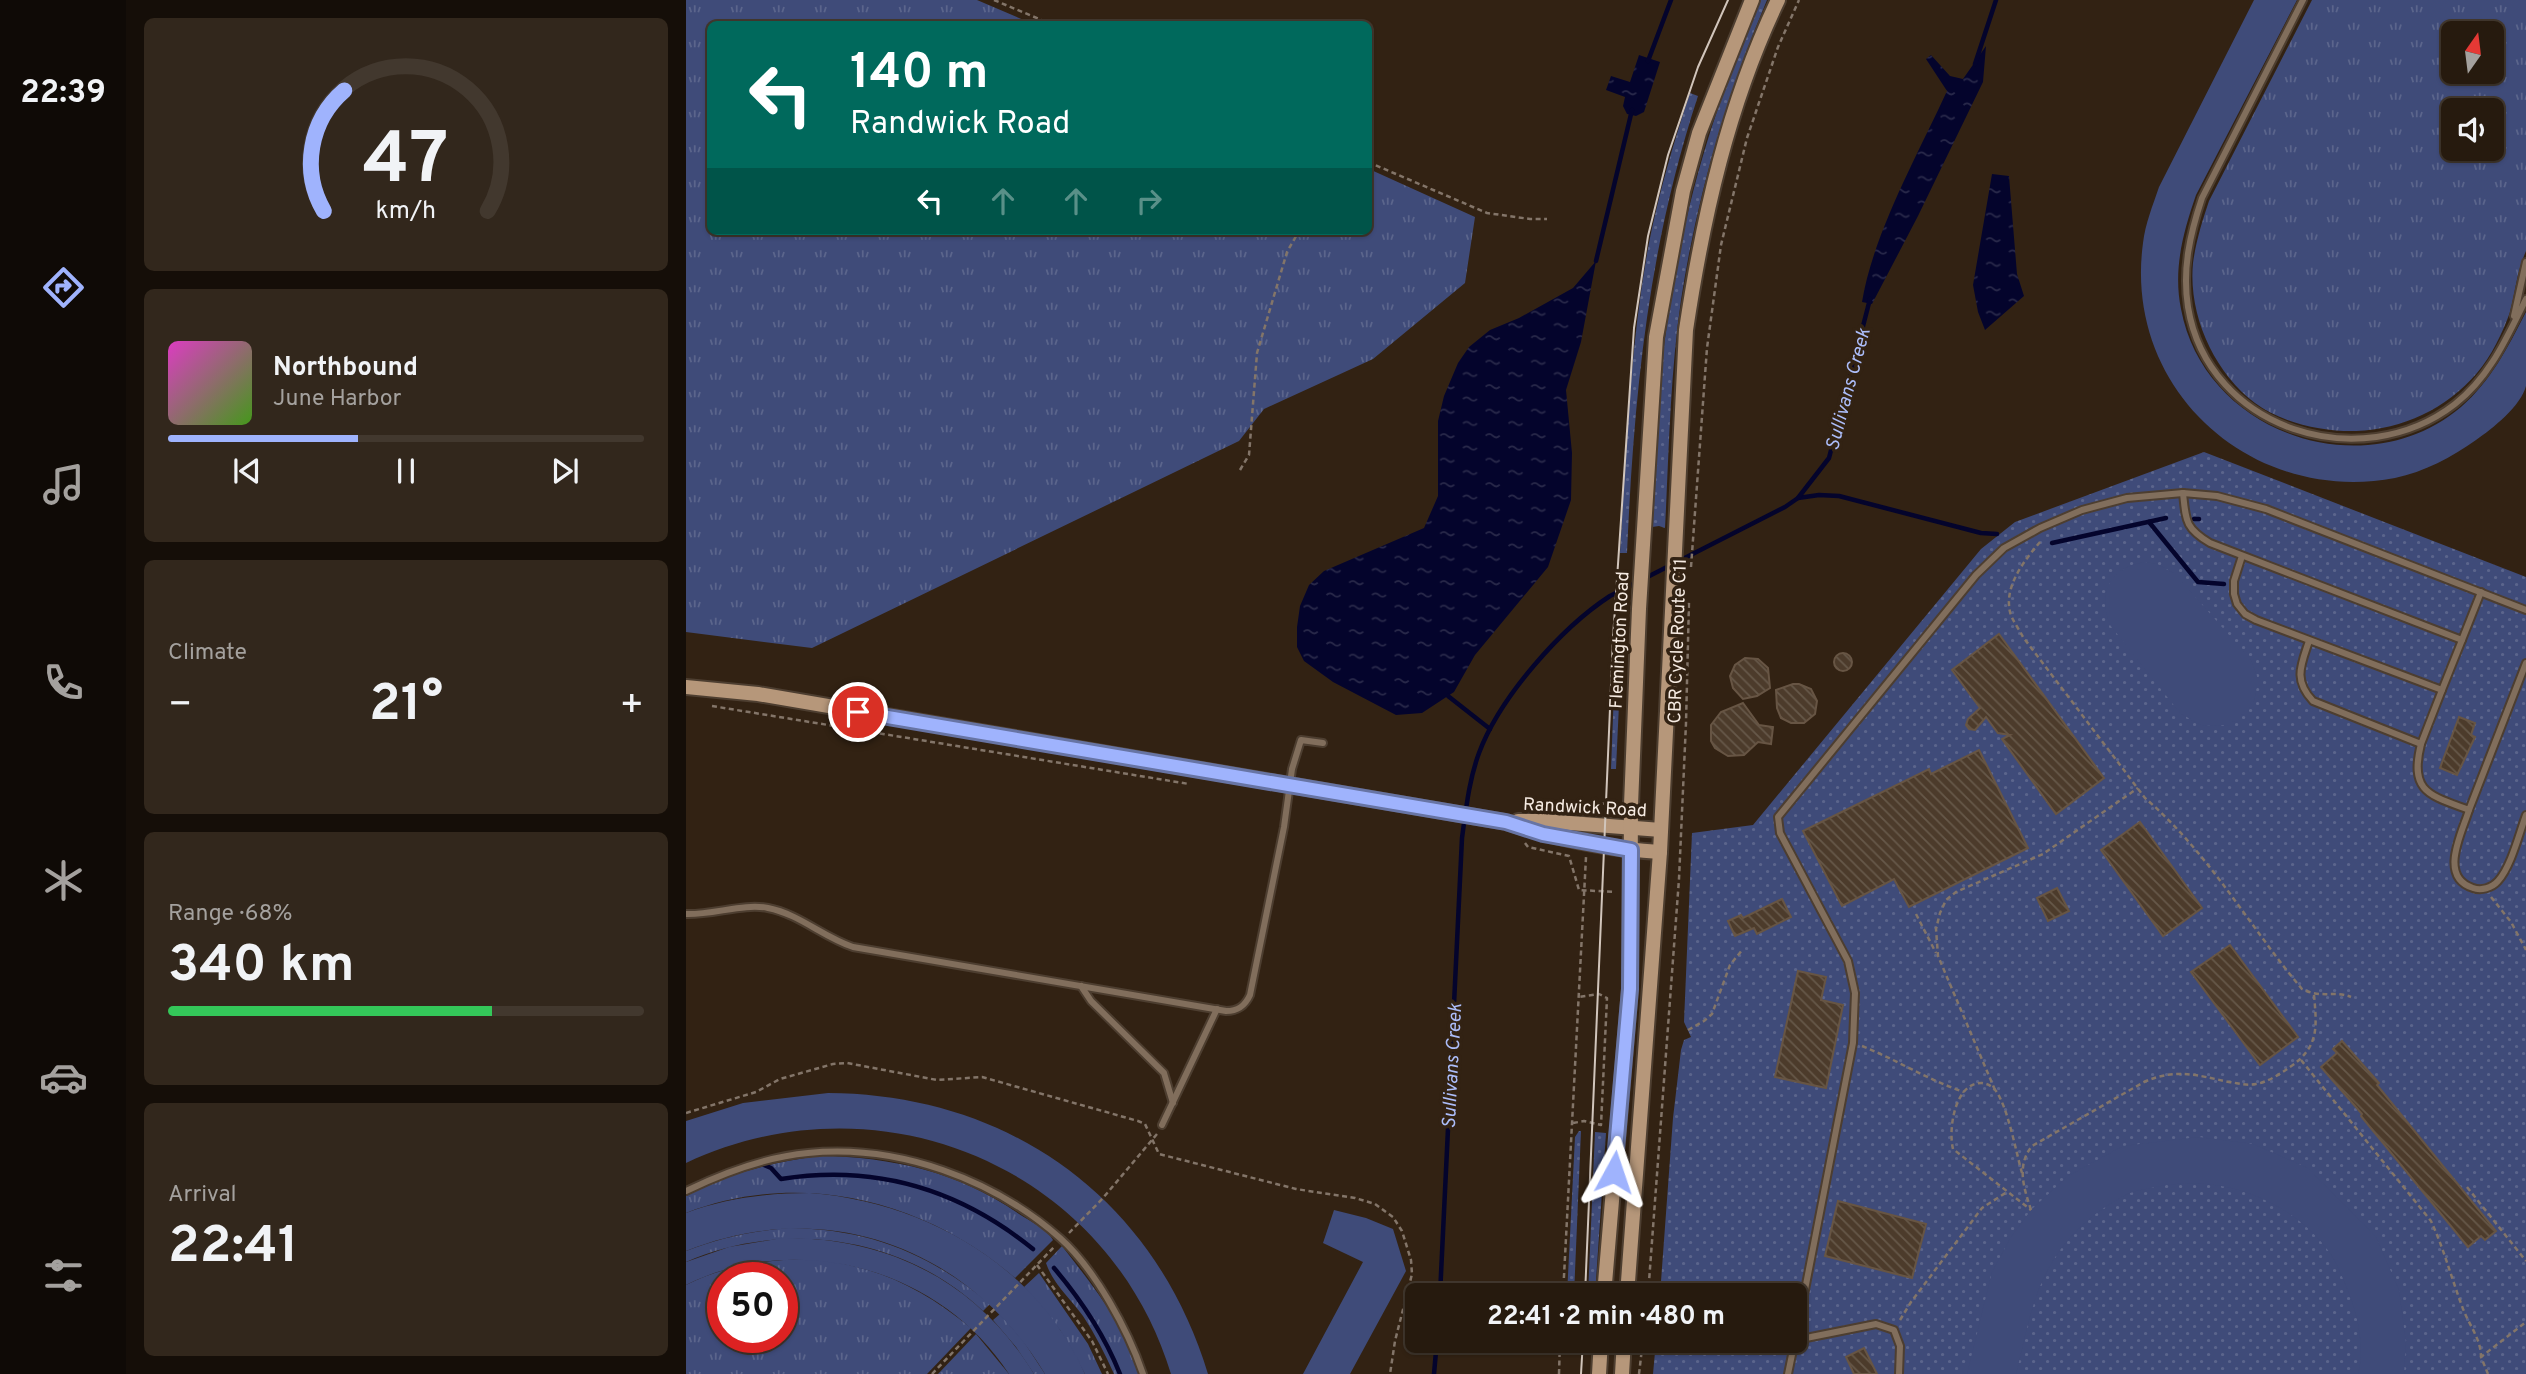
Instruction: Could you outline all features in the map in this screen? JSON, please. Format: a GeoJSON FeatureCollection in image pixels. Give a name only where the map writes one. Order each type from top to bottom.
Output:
{"type":"FeatureCollection","features":[{"type":"Feature","properties":{"kind":"main road","name":"Flemington Road"},"geometry":{"type":"LineString","coordinates":[[1605,1283],[1630,989],[1630,828],[1642,552],[1656,337],[1683,191],[1699,133],[1752,0]]}},
{"type":"Feature","properties":{"kind":"main road"},"geometry":{"type":"LineString","coordinates":[[1628,1283],[1660,852],[1686,330],[1697,255],[1710,197],[1751,63],[1777,0]]}},
{"type":"Feature","properties":{"kind":"main road","name":"Randwick Road"},"geometry":{"type":"LineString","coordinates":[[686,687],[758,694],[1506,822],[1543,834],[1631,850],[1660,852]]}},
{"type":"Feature","properties":{"kind":"main road","name":"Randwick Road"},"geometry":{"type":"LineString","coordinates":[[1506,822],[1544,821],[1661,830]]}},
{"type":"Feature","properties":{"kind":"main road"},"geometry":{"type":"LineString","coordinates":[[1607,1250],[1629,1255]]}},
{"type":"Feature","properties":{"kind":"main road"},"geometry":{"type":"LineString","coordinates":[[1599,1374],[1600,1353]]}},
{"type":"Feature","properties":{"kind":"main road"},"geometry":{"type":"LineString","coordinates":[[1622,1374],[1623,1353]]}},
{"type":"Feature","properties":{"kind":"lane"},"geometry":{"type":"LineString","coordinates":[[2303,0],[2202,198],[2191,231],[2185,265],[2188,309],[2202,349],[2223,383],[2253,410],[2293,430],[2339,440],[2381,437],[2421,425],[2456,404],[2483,376],[2526,299]]}},
{"type":"Feature","properties":{"kind":"lane"},"geometry":{"type":"LineString","coordinates":[[2513,325],[2526,262]]}},
{"type":"Feature","properties":{"kind":"lane"},"geometry":{"type":"LineString","coordinates":[[2183,493],[2186,523],[2196,535],[2210,544],[2462,640]]}},
{"type":"Feature","properties":{"kind":"lane"},"geometry":{"type":"LineString","coordinates":[[1806,1283],[1853,1042],[1854,993],[1848,961],[1780,833],[1778,817],[1976,575],[2004,548],[2082,510],[2127,498],[2183,493],[2217,496],[2266,509],[2526,610]]}},
{"type":"Feature","properties":{"kind":"lane"},"geometry":{"type":"LineString","coordinates":[[2242,555],[2234,581],[2234,594],[2237,604],[2256,620],[2442,690]]}},
{"type":"Feature","properties":{"kind":"lane"},"geometry":{"type":"LineString","coordinates":[[2469,810],[2438,799],[2426,791],[2417,778],[2416,764],[2421,744],[2481,592]]}},
{"type":"Feature","properties":{"kind":"lane"},"geometry":{"type":"LineString","coordinates":[[2309,641],[2300,680],[2304,692],[2313,701],[2421,744]]}},
{"type":"Feature","properties":{"kind":"lane"},"geometry":{"type":"LineString","coordinates":[[2525,666],[2469,810],[2454,857],[2457,876],[2474,889],[2484,889],[2496,884],[2504,873],[2526,815]]}},
{"type":"Feature","properties":{"kind":"lane"},"geometry":{"type":"LineString","coordinates":[[686,914],[766,907],[786,913],[838,942],[853,947],[1236,1010],[1245,1004],[1251,995],[1290,785],[1301,740],[1322,743]]}},
{"type":"Feature","properties":{"kind":"lane"},"geometry":{"type":"LineString","coordinates":[[1080,985],[1091,1001],[1164,1073],[1173,1103]]}},
{"type":"Feature","properties":{"kind":"lane"},"geometry":{"type":"LineString","coordinates":[[1162,1125],[1217,1009]]}},
{"type":"Feature","properties":{"kind":"lane"},"geometry":{"type":"LineString","coordinates":[[686,1191],[740,1167],[809,1153],[870,1154],[919,1163],[970,1180],[1003,1198],[1062,1240],[1105,1294],[1143,1374]]}},
{"type":"Feature","properties":{"kind":"lane"},"geometry":{"type":"LineString","coordinates":[[1807,1337],[1876,1324],[1894,1330],[1900,1346],[1899,1374]]}},
{"type":"Feature","properties":{"kind":"lane"},"geometry":{"type":"LineString","coordinates":[[1788,1374],[1792,1353]]}},
{"type":"Feature","properties":{"kind":"path"},"geometry":{"type":"LineString","coordinates":[[994,0],[1044,21]]}},
{"type":"Feature","properties":{"kind":"path","name":"CBR Cycle Route C11"},"geometry":{"type":"LineString","coordinates":[[1690,572],[1707,348],[1721,245],[1750,126],[1778,47],[1799,0]]}},
{"type":"Feature","properties":{"kind":"path"},"geometry":{"type":"LineString","coordinates":[[1372,164],[1487,213],[1547,219]]}},
{"type":"Feature","properties":{"kind":"path"},"geometry":{"type":"LineString","coordinates":[[1240,470],[1249,455],[1257,353],[1287,252],[1296,235]]}},
{"type":"Feature","properties":{"kind":"path"},"geometry":{"type":"LineString","coordinates":[[2064,518],[2024,562],[2015,577],[2010,594],[2010,613],[2023,637],[2138,788],[2206,861],[2302,989],[2314,995],[2342,994],[2351,997]]}},
{"type":"Feature","properties":{"kind":"path","name":"CBR Cycle Route C11"},"geometry":{"type":"LineString","coordinates":[[1648,1283],[1679,878],[1689,597]]}},
{"type":"Feature","properties":{"kind":"path"},"geometry":{"type":"LineString","coordinates":[[712,706],[1194,785]]}},
{"type":"Feature","properties":{"kind":"path"},"geometry":{"type":"LineString","coordinates":[[1938,956],[1936,929],[1946,900],[1956,892],[2043,853],[2138,788]]}},
{"type":"Feature","properties":{"kind":"path"},"geometry":{"type":"LineString","coordinates":[[1587,825],[1588,803],[1631,804]]}},
{"type":"Feature","properties":{"kind":"path"},"geometry":{"type":"LineString","coordinates":[[1564,1283],[1587,842]]}},
{"type":"Feature","properties":{"kind":"path"},"geometry":{"type":"LineString","coordinates":[[2484,889],[2511,922],[2526,950]]}},
{"type":"Feature","properties":{"kind":"path"},"geometry":{"type":"LineString","coordinates":[[1916,914],[1938,956],[2002,1104],[2031,1210],[1953,1149],[1950,1129],[1956,1107],[1964,1092],[1978,1083],[1988,1084],[1995,1090]]}},
{"type":"Feature","properties":{"kind":"path"},"geometry":{"type":"LineString","coordinates":[[1688,1030],[1712,1014],[1730,965],[1743,949]]}},
{"type":"Feature","properties":{"kind":"path"},"geometry":{"type":"LineString","coordinates":[[1572,1124],[1584,1121],[1601,1125],[1606,998],[1599,994],[1578,997]]}},
{"type":"Feature","properties":{"kind":"path"},"geometry":{"type":"LineString","coordinates":[[2022,1176],[2024,1157],[2032,1146],[2162,1074],[2179,1074],[2244,1085],[2273,1078],[2301,1060],[2311,1048],[2315,1029],[2314,995]]}},
{"type":"Feature","properties":{"kind":"path"},"geometry":{"type":"LineString","coordinates":[[1853,1042],[1893,1059],[1936,1083],[1964,1092]]}},
{"type":"Feature","properties":{"kind":"path"},"geometry":{"type":"LineString","coordinates":[[2301,1060],[2431,1221],[2442,1245],[2462,1308],[2478,1338],[2481,1357],[2488,1374]]}},
{"type":"Feature","properties":{"kind":"path"},"geometry":{"type":"LineString","coordinates":[[686,1113],[756,1093],[780,1079],[833,1063],[847,1063],[937,1080],[982,1077],[1145,1124],[1159,1154],[1296,1189],[1355,1198],[1375,1204],[1393,1217],[1402,1231],[1411,1260],[1412,1274],[1395,1341],[1390,1374]]}},
{"type":"Feature","properties":{"kind":"path"},"geometry":{"type":"LineString","coordinates":[[932,1374],[1103,1198],[1132,1161],[1153,1141],[1162,1125]]}},
{"type":"Feature","properties":{"kind":"path"},"geometry":{"type":"LineString","coordinates":[[2468,1187],[2526,1261]]}},
{"type":"Feature","properties":{"kind":"path"},"geometry":{"type":"LineString","coordinates":[[1894,1330],[1911,1302],[1982,1208],[2007,1192]]}},
{"type":"Feature","properties":{"kind":"path"},"geometry":{"type":"LineString","coordinates":[[1037,1265],[1092,1341],[1108,1374]]}},
{"type":"Feature","properties":{"kind":"path"},"geometry":{"type":"LineString","coordinates":[[2481,1357],[2526,1322]]}},
{"type":"Feature","properties":{"kind":"path"},"geometry":{"type":"LineString","coordinates":[[1559,1374],[1560,1353]]}},
{"type":"Feature","properties":{"kind":"path"},"geometry":{"type":"LineString","coordinates":[[1639,1374],[1641,1353]]}},
{"type":"Feature","properties":{"kind":"green space"},"geometry":{"type":"Polygon","coordinates":[[[686,0],[977,0],[1026,21],[707,21],[707,235],[1372,235],[1372,170],[1475,217],[1465,283],[1373,359],[1264,409],[1239,441],[812,648],[686,632],[686,0]]]}},
{"type":"Feature","properties":{"kind":"green space"},"geometry":{"type":"Polygon","coordinates":[[[1761,0],[1767,0],[1726,110],[1695,223],[1674,357],[1665,528],[1652,527],[1661,373],[1684,229],[1724,90],[1761,0]]]}},
{"type":"Feature","properties":{"kind":"green space"},"geometry":{"type":"Polygon","coordinates":[[[2254,0],[2297,0],[2196,195],[2187,223],[2179,265],[2181,309],[2196,352],[2221,388],[2254,416],[2293,435],[2336,445],[2380,444],[2422,431],[2461,407],[2490,375],[2526,312],[2526,386],[2523,394],[2498,423],[2476,440],[2417,472],[2395,478],[2342,482],[2292,473],[2247,454],[2208,426],[2176,389],[2154,346],[2142,296],[2143,243],[2147,222],[2159,187],[2254,0]]]}},
{"type":"Feature","properties":{"kind":"green space"},"geometry":{"type":"Polygon","coordinates":[[[2312,0],[2526,0],[2526,251],[2510,312],[2492,352],[2482,367],[2452,397],[2407,421],[2356,431],[2304,425],[2277,416],[2255,403],[2240,390],[2216,359],[2200,322],[2195,302],[2193,263],[2209,201],[2312,0]]]}},
{"type":"Feature","properties":{"kind":"green space"},"geometry":{"type":"Polygon","coordinates":[[[1690,93],[1698,96],[1667,209],[1646,322],[1634,436],[1627,553],[1620,553],[1630,400],[1642,286],[1661,190],[1690,93]]]}},
{"type":"Feature","properties":{"kind":"green space"},"geometry":{"type":"Polygon","coordinates":[[[2204,452],[2526,577],[2526,1374],[1653,1374],[1655,1353],[1807,1353],[1807,1283],[1661,1283],[1673,1118],[1681,1050],[1684,1040],[1691,1037],[1684,1022],[1692,833],[1753,825],[1981,549],[2015,522],[2204,452]]]}},
{"type":"Feature","properties":{"kind":"green space"},"geometry":{"type":"Polygon","coordinates":[[[2145,562],[2157,564],[2175,574],[2251,660],[2257,676],[2254,701],[2247,711],[2229,725],[2202,726],[2180,713],[2110,625],[2105,602],[2110,583],[2123,569],[2145,562]]]}},
{"type":"Feature","properties":{"kind":"green space"},"geometry":{"type":"Polygon","coordinates":[[[1616,639],[1622,639],[1616,769],[1611,769],[1616,639]]]}},
{"type":"Feature","properties":{"kind":"green space"},"geometry":{"type":"Polygon","coordinates":[[[828,1093],[894,1098],[957,1113],[1014,1136],[1066,1168],[1112,1208],[1152,1256],[1184,1312],[1208,1374],[1171,1374],[1140,1302],[1096,1241],[1041,1192],[978,1157],[908,1135],[835,1128],[760,1137],[686,1163],[686,1121],[743,1103],[828,1093]]]}},
{"type":"Feature","properties":{"kind":"green space"},"geometry":{"type":"Polygon","coordinates":[[[1581,1131],[1575,1283],[1568,1283],[1575,1137],[1581,1131]]]}},
{"type":"Feature","properties":{"kind":"green space"},"geometry":{"type":"Polygon","coordinates":[[[1595,1132],[1606,1133],[1596,1283],[1589,1283],[1595,1132]]]}},
{"type":"Feature","properties":{"kind":"green space"},"geometry":{"type":"Polygon","coordinates":[[[2199,1137],[2253,1144],[2308,1168],[2376,1237],[2399,1290],[2406,1343],[2404,1374],[2358,1374],[2361,1353],[2355,1310],[2330,1253],[2314,1234],[2295,1218],[2252,1195],[2228,1187],[2180,1184],[2130,1193],[2087,1221],[2069,1239],[2046,1272],[2030,1315],[2016,1374],[1967,1374],[1992,1272],[2011,1237],[2031,1210],[2068,1176],[2123,1146],[2199,1137]]]}},
{"type":"Feature","properties":{"kind":"green space"},"geometry":{"type":"Polygon","coordinates":[[[820,1156],[899,1164],[949,1177],[996,1199],[1043,1229],[1053,1240],[1015,1278],[980,1251],[942,1229],[901,1212],[859,1200],[816,1194],[772,1194],[729,1200],[686,1213],[686,1196],[718,1181],[768,1165],[820,1156]]]}},
{"type":"Feature","properties":{"kind":"green space"},"geometry":{"type":"Polygon","coordinates":[[[810,1193],[853,1199],[895,1210],[935,1225],[973,1246],[1007,1271],[1038,1301],[1064,1335],[1085,1374],[1045,1374],[1013,1330],[976,1293],[934,1265],[889,1244],[840,1232],[790,1229],[738,1235],[686,1251],[686,1213],[747,1197],[810,1193]]]}},
{"type":"Feature","properties":{"kind":"green space"},"geometry":{"type":"Polygon","coordinates":[[[1334,1210],[1366,1218],[1393,1229],[1406,1271],[1350,1374],[1303,1374],[1363,1262],[1323,1243],[1334,1210]]]}},
{"type":"Feature","properties":{"kind":"green space"},"geometry":{"type":"Polygon","coordinates":[[[789,1228],[846,1233],[897,1247],[944,1271],[990,1304],[983,1311],[952,1286],[917,1266],[880,1251],[842,1242],[802,1239],[762,1241],[723,1249],[686,1262],[686,1251],[698,1246],[736,1236],[789,1228]]]}},
{"type":"Feature","properties":{"kind":"green space"},"geometry":{"type":"Polygon","coordinates":[[[782,1238],[821,1240],[859,1246],[894,1256],[927,1271],[958,1290],[986,1314],[1034,1374],[1009,1374],[980,1338],[946,1308],[906,1285],[864,1269],[819,1261],[707,1262],[707,1277],[686,1285],[686,1262],[729,1247],[782,1238]]]}},
{"type":"Feature","properties":{"kind":"green space"},"geometry":{"type":"Polygon","coordinates":[[[1062,1246],[1117,1323],[1140,1374],[1114,1374],[1083,1316],[1053,1278],[1046,1263],[1062,1246]]]}},
{"type":"Feature","properties":{"kind":"green space"},"geometry":{"type":"Polygon","coordinates":[[[812,1259],[877,1273],[916,1290],[971,1328],[927,1374],[686,1374],[686,1285],[707,1276],[707,1353],[798,1353],[798,1262],[763,1262],[812,1259]]]}},
{"type":"Feature","properties":{"kind":"green space"},"geometry":{"type":"Polygon","coordinates":[[[1039,1273],[1088,1344],[1102,1374],[1085,1374],[1060,1330],[1024,1287],[1039,1273]]]}},
{"type":"Feature","properties":{"kind":"green space"},"geometry":{"type":"Polygon","coordinates":[[[1000,1314],[1022,1339],[1045,1374],[1034,1374],[993,1320],[1000,1314]]]}},
{"type":"Feature","properties":{"kind":"green space"},"geometry":{"type":"Polygon","coordinates":[[[976,1334],[1009,1374],[938,1374],[976,1334]]]}},
{"type":"Feature","properties":{"kind":"water"},"geometry":{"type":"Polygon","coordinates":[[[1986,46],[1983,82],[1872,304],[1862,302],[1886,222],[1947,91],[1926,59],[1931,55],[1950,76],[1963,79],[1986,46]]]}},
{"type":"Feature","properties":{"kind":"water"},"geometry":{"type":"Polygon","coordinates":[[[1639,55],[1660,62],[1644,112],[1636,116],[1627,114],[1623,106],[1625,97],[1606,90],[1611,76],[1630,82],[1639,55]]]}},
{"type":"Feature","properties":{"kind":"water"},"geometry":{"type":"Polygon","coordinates":[[[1992,174],[2009,176],[2017,274],[2024,296],[1985,330],[1978,312],[1973,285],[1992,174]]]}},
{"type":"Feature","properties":{"kind":"water"},"geometry":{"type":"Polygon","coordinates":[[[1596,261],[1581,342],[1566,390],[1572,453],[1571,500],[1548,567],[1475,655],[1454,692],[1422,713],[1396,715],[1333,682],[1304,661],[1297,647],[1300,606],[1309,585],[1324,571],[1424,528],[1438,496],[1438,421],[1444,396],[1458,363],[1469,347],[1490,330],[1519,318],[1573,288],[1596,261]]]}},
{"type":"Feature","properties":{"kind":"building"},"geometry":{"type":"Polygon","coordinates":[[[1999,634],[2104,778],[2056,814],[2002,739],[2010,735],[1998,733],[1986,717],[1975,730],[1966,725],[1968,719],[1980,708],[1952,670],[1999,634]]]}},
{"type":"Feature","properties":{"kind":"building"},"geometry":{"type":"Polygon","coordinates":[[[1839,653],[1847,653],[1852,662],[1850,669],[1839,671],[1834,666],[1834,658],[1839,653]]]}},
{"type":"Feature","properties":{"kind":"building"},"geometry":{"type":"Polygon","coordinates":[[[1745,658],[1758,659],[1768,668],[1770,688],[1757,696],[1743,699],[1733,688],[1730,676],[1735,665],[1745,658]]]}},
{"type":"Feature","properties":{"kind":"building"},"geometry":{"type":"Polygon","coordinates":[[[1793,684],[1811,689],[1817,701],[1815,714],[1804,723],[1791,723],[1781,718],[1777,708],[1776,690],[1793,684]]]}},
{"type":"Feature","properties":{"kind":"building"},"geometry":{"type":"Polygon","coordinates":[[[1743,703],[1759,725],[1773,727],[1771,744],[1758,742],[1744,755],[1728,756],[1715,748],[1711,741],[1711,725],[1721,712],[1743,703]]]}},
{"type":"Feature","properties":{"kind":"building"},"geometry":{"type":"Polygon","coordinates":[[[2459,717],[2475,723],[2471,735],[2475,737],[2457,775],[2440,768],[2459,717]]]}},
{"type":"Feature","properties":{"kind":"building"},"geometry":{"type":"Polygon","coordinates":[[[1979,750],[2028,848],[1909,907],[1894,879],[1842,906],[1803,831],[1929,769],[1931,774],[1979,750]]]}},
{"type":"Feature","properties":{"kind":"building"},"geometry":{"type":"Polygon","coordinates":[[[2140,822],[2202,908],[2163,936],[2101,850],[2140,822]]]}},
{"type":"Feature","properties":{"kind":"building"},"geometry":{"type":"Polygon","coordinates":[[[2057,888],[2069,911],[2048,921],[2037,898],[2057,888]]]}},
{"type":"Feature","properties":{"kind":"building"},"geometry":{"type":"Polygon","coordinates":[[[1782,899],[1791,917],[1757,934],[1754,928],[1735,936],[1728,921],[1741,915],[1743,918],[1782,899]]]}},
{"type":"Feature","properties":{"kind":"building"},"geometry":{"type":"Polygon","coordinates":[[[2230,945],[2298,1037],[2260,1065],[2191,972],[2230,945]]]}},
{"type":"Feature","properties":{"kind":"building"},"geometry":{"type":"Polygon","coordinates":[[[1798,971],[1826,977],[1821,1000],[1843,1005],[1826,1088],[1775,1077],[1798,971]]]}},
{"type":"Feature","properties":{"kind":"building"},"geometry":{"type":"Polygon","coordinates":[[[2342,1041],[2379,1083],[2377,1085],[2496,1231],[2485,1240],[2481,1236],[2468,1247],[2321,1067],[2337,1053],[2333,1049],[2342,1041]]]}},
{"type":"Feature","properties":{"kind":"building"},"geometry":{"type":"Polygon","coordinates":[[[1838,1201],[1926,1224],[1912,1278],[1825,1256],[1838,1201]]]}},
{"type":"Feature","properties":{"kind":"building"},"geometry":{"type":"Polygon","coordinates":[[[1864,1348],[1877,1374],[1854,1374],[1846,1357],[1864,1348]]]}},
{"type":"Feature","properties":{"kind":"waterway"},"geometry":{"type":"LineString","coordinates":[[1648,61],[1671,0]]}},
{"type":"Feature","properties":{"kind":"waterway","name":"Sullivans Creek"},"geometry":{"type":"LineString","coordinates":[[1975,64],[1996,0]]}},
{"type":"Feature","properties":{"kind":"waterway"},"geometry":{"type":"LineString","coordinates":[[1596,261],[1632,110]]}},
{"type":"Feature","properties":{"kind":"waterway","name":"Sullivans Creek"},"geometry":{"type":"LineString","coordinates":[[1441,1283],[1462,838],[1470,784],[1479,753],[1501,709],[1534,665],[1591,610],[1610,596],[1798,498],[1829,458],[1870,299]]}},
{"type":"Feature","properties":{"kind":"waterway"},"geometry":{"type":"LineString","coordinates":[[1798,498],[1839,496],[1981,533],[1997,534]]}},
{"type":"Feature","properties":{"kind":"waterway"},"geometry":{"type":"LineString","coordinates":[[2052,543],[2166,518]]}},
{"type":"Feature","properties":{"kind":"waterway"},"geometry":{"type":"LineString","coordinates":[[2194,519],[2199,519]]}},
{"type":"Feature","properties":{"kind":"waterway"},"geometry":{"type":"LineString","coordinates":[[2149,522],[2198,582],[2224,584]]}},
{"type":"Feature","properties":{"kind":"waterway"},"geometry":{"type":"LineString","coordinates":[[1448,696],[1490,729]]}},
{"type":"Feature","properties":{"kind":"waterway"},"geometry":{"type":"LineString","coordinates":[[764,1165],[771,1168],[781,1179],[850,1175],[915,1186],[976,1211],[1033,1249]]}},
{"type":"Feature","properties":{"kind":"waterway"},"geometry":{"type":"LineString","coordinates":[[1054,1268],[1092,1318],[1120,1374]]}},
{"type":"Feature","properties":{"kind":"waterway","name":"Sullivans Creek"},"geometry":{"type":"LineString","coordinates":[[1434,1374],[1436,1353]]}},
{"type":"Feature","properties":{"kind":"tram line"},"geometry":{"type":"LineString","coordinates":[[1586,1283],[1613,638],[1634,328],[1648,236],[1668,155],[1698,67],[1728,0]]}},
{"type":"Feature","properties":{"kind":"tram line"},"geometry":{"type":"LineString","coordinates":[[1581,1374],[1582,1353]]}},
{"type":"Feature","properties":{"kind":"route"},"geometry":{"type":"LineString","coordinates":[[858,712],[1506,822],[1543,834],[1631,850],[1630,989],[1614,1172]]}}]}
